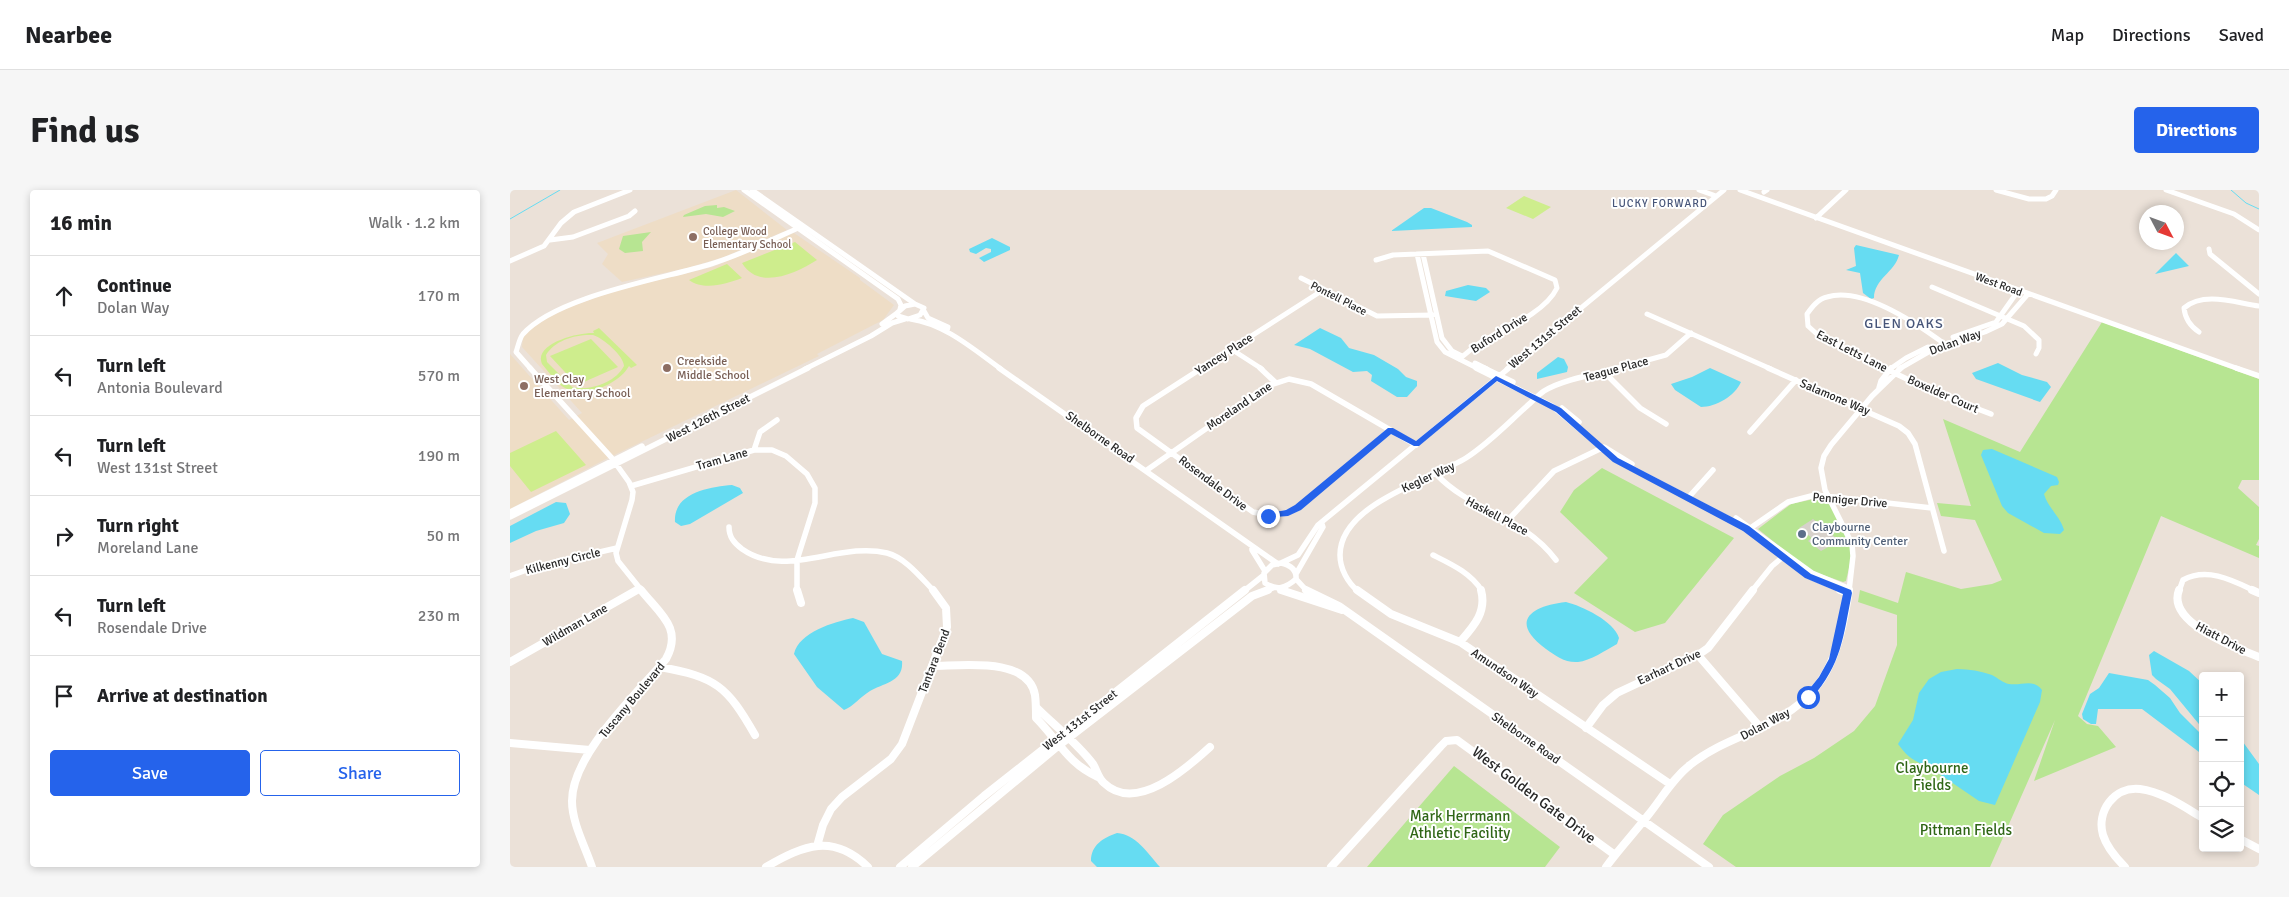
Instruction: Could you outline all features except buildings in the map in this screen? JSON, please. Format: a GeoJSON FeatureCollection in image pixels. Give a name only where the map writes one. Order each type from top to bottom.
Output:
{"type":"FeatureCollection","features":[{"type":"Feature","properties":{"kind":"street"},"geometry":{"type":"LineString","coordinates":[[510,261],[538,250],[550,240],[561,223],[572,214],[630,190]]}},
{"type":"Feature","properties":{"kind":"street"},"geometry":{"type":"LineString","coordinates":[[744,190],[915,304],[922,306],[924,311]]}},
{"type":"Feature","properties":{"kind":"street"},"geometry":{"type":"LineString","coordinates":[[752,190],[898,300],[900,302],[899,318],[908,319]]}},
{"type":"Feature","properties":{"kind":"street"},"geometry":{"type":"LineString","coordinates":[[1699,190],[1716,196]]}},
{"type":"Feature","properties":{"kind":"street","name":"West 131st Street"},"geometry":{"type":"LineString","coordinates":[[1280,563],[1295,557],[1315,529],[1724,190]]}},
{"type":"Feature","properties":{"kind":"street","name":"West Road"},"geometry":{"type":"LineString","coordinates":[[1740,190],[2259,376]]}},
{"type":"Feature","properties":{"kind":"street"},"geometry":{"type":"LineString","coordinates":[[1816,218],[1846,190]]}},
{"type":"Feature","properties":{"kind":"street"},"geometry":{"type":"LineString","coordinates":[[1996,190],[2029,199],[2045,199],[2055,192]]}},
{"type":"Feature","properties":{"kind":"street"},"geometry":{"type":"LineString","coordinates":[[2166,190],[2230,212],[2259,230]]}},
{"type":"Feature","properties":{"kind":"street"},"geometry":{"type":"LineString","coordinates":[[550,240],[577,236],[629,216],[636,211]]}},
{"type":"Feature","properties":{"kind":"street"},"geometry":{"type":"LineString","coordinates":[[616,548],[631,506],[631,486],[614,463],[516,352],[513,343],[519,332],[546,312],[587,295],[616,286],[710,264],[800,227]]}},
{"type":"Feature","properties":{"kind":"street"},"geometry":{"type":"LineString","coordinates":[[2209,248],[2210,254],[2259,294]]}},
{"type":"Feature","properties":{"kind":"street","name":"Buford Drive"},"geometry":{"type":"LineString","coordinates":[[1420,254],[1481,250],[1495,252],[1552,277],[1557,284],[1553,296],[1512,328],[1480,343],[1460,358]]}},
{"type":"Feature","properties":{"kind":"street"},"geometry":{"type":"LineString","coordinates":[[1420,254],[1445,342],[1460,358]]}},
{"type":"Feature","properties":{"kind":"street"},"geometry":{"type":"LineString","coordinates":[[1376,260],[1393,255],[1420,254]]}},
{"type":"Feature","properties":{"kind":"street"},"geometry":{"type":"LineString","coordinates":[[1420,254],[1430,315],[1437,342],[1445,352],[1537,397],[1562,413],[1623,464],[1690,496],[1750,528],[1820,582],[1848,590]]}},
{"type":"Feature","properties":{"kind":"street","name":"Pontell Place"},"geometry":{"type":"LineString","coordinates":[[1301,278],[1377,316],[1437,315]]}},
{"type":"Feature","properties":{"kind":"street"},"geometry":{"type":"LineString","coordinates":[[1932,287],[2024,326],[2037,337],[2040,344],[2036,354]]}},
{"type":"Feature","properties":{"kind":"street","name":"Yancey Place"},"geometry":{"type":"LineString","coordinates":[[1136,425],[1137,415],[1146,404],[1323,290]]}},
{"type":"Feature","properties":{"kind":"street","name":"Dolan Way"},"geometry":{"type":"LineString","coordinates":[[1606,867],[1644,821],[1670,784],[1695,760],[1791,711],[1808,697],[1822,680],[1836,651],[1854,559],[1850,534],[1828,495],[1821,478],[1823,458],[1892,371],[1944,343],[2001,325],[2018,290]]}},
{"type":"Feature","properties":{"kind":"street","name":"Dolan Way"},"geometry":{"type":"LineString","coordinates":[[2004,317],[2028,294]]}},
{"type":"Feature","properties":{"kind":"street","name":"East Letts Lane"},"geometry":{"type":"LineString","coordinates":[[1892,371],[1813,331],[1806,319],[1806,314],[1816,303],[1836,295],[1858,298],[1914,322],[1944,343]]}},
{"type":"Feature","properties":{"kind":"street"},"geometry":{"type":"LineString","coordinates":[[2199,332],[2192,327],[2185,315],[2184,308],[2191,301],[2204,299],[2259,306]]}},
{"type":"Feature","properties":{"kind":"street","name":"West 126th Street"},"geometry":{"type":"LineString","coordinates":[[510,517],[868,333],[898,311],[915,304]]}},
{"type":"Feature","properties":{"kind":"street","name":"West 126th Street"},"geometry":{"type":"LineString","coordinates":[[510,512],[614,463],[866,338],[892,323],[908,319],[924,311]]}},
{"type":"Feature","properties":{"kind":"street","name":"Shelborne Road"},"geometry":{"type":"LineString","coordinates":[[924,311],[928,318],[948,328],[947,331]]}},
{"type":"Feature","properties":{"kind":"street","name":"Salamone Way"},"geometry":{"type":"LineString","coordinates":[[1647,314],[1899,426],[1912,439],[1944,551]]}},
{"type":"Feature","properties":{"kind":"street","name":"Shelborne Road"},"geometry":{"type":"LineString","coordinates":[[908,319],[924,322],[947,331],[1252,546],[1280,563]]}},
{"type":"Feature","properties":{"kind":"street","name":"Teague Place"},"geometry":{"type":"LineString","coordinates":[[1537,397],[1558,384],[1666,355],[1691,334]]}},
{"type":"Feature","properties":{"kind":"street"},"geometry":{"type":"LineString","coordinates":[[1231,349],[1264,370],[1275,382]]}},
{"type":"Feature","properties":{"kind":"street","name":"Boxelder Court"},"geometry":{"type":"LineString","coordinates":[[1892,371],[1936,393],[1991,414]]}},
{"type":"Feature","properties":{"kind":"street"},"geometry":{"type":"LineString","coordinates":[[1604,372],[1643,409],[1666,424]]}},
{"type":"Feature","properties":{"kind":"street","name":"Moreland Lane"},"geometry":{"type":"LineString","coordinates":[[1146,470],[1275,382],[1296,379],[1311,384],[1416,445]]}},
{"type":"Feature","properties":{"kind":"street"},"geometry":{"type":"LineString","coordinates":[[1750,432],[1796,380]]}},
{"type":"Feature","properties":{"kind":"street","name":"Kegler Way"},"geometry":{"type":"LineString","coordinates":[[1342,568],[1340,556],[1342,543],[1348,530],[1358,519],[1380,500],[1436,474],[1475,452],[1537,397]]}},
{"type":"Feature","properties":{"kind":"street"},"geometry":{"type":"LineString","coordinates":[[754,450],[760,432],[777,420]]}},
{"type":"Feature","properties":{"kind":"street","name":"Rosendale Drive"},"geometry":{"type":"LineString","coordinates":[[1136,425],[1140,432],[1172,452],[1231,498],[1253,512],[1268,516],[1277,516],[1298,508],[1390,430]]}},
{"type":"Feature","properties":{"kind":"street"},"geometry":{"type":"LineString","coordinates":[[1509,519],[1554,471],[1603,447]]}},
{"type":"Feature","properties":{"kind":"street","name":"Tram Lane"},"geometry":{"type":"LineString","coordinates":[[631,486],[754,450],[775,450],[786,455],[808,475],[815,486],[814,506],[797,559],[794,581],[801,603]]}},
{"type":"Feature","properties":{"kind":"street"},"geometry":{"type":"LineString","coordinates":[[1690,496],[1713,470]]}},
{"type":"Feature","properties":{"kind":"street","name":"Haskell Place"},"geometry":{"type":"LineString","coordinates":[[1436,474],[1458,494],[1509,519],[1535,536],[1556,560]]}},
{"type":"Feature","properties":{"kind":"street","name":"Penniger Drive"},"geometry":{"type":"LineString","coordinates":[[1750,528],[1788,502],[1808,496],[1828,495],[1932,508]]}},
{"type":"Feature","properties":{"kind":"street","name":"West 131st Street"},"geometry":{"type":"LineString","coordinates":[[1296,577],[1322,524]]}},
{"type":"Feature","properties":{"kind":"street","name":"Tantara Bend"},"geometry":{"type":"LineString","coordinates":[[729,527],[731,539],[744,552],[753,557],[773,561],[873,551],[888,554],[901,560],[936,592],[946,606],[947,627],[898,750],[832,806],[823,823],[817,846]]}},
{"type":"Feature","properties":{"kind":"street","name":"Shelborne Road"},"geometry":{"type":"LineString","coordinates":[[1252,546],[1252,550],[1264,573]]}},
{"type":"Feature","properties":{"kind":"street","name":"Kilkenny Circle"},"geometry":{"type":"LineString","coordinates":[[510,576],[535,567],[616,548]]}},
{"type":"Feature","properties":{"kind":"street","name":"Tuscany Boulevard"},"geometry":{"type":"LineString","coordinates":[[592,867],[571,799],[576,775],[590,750],[660,667],[673,646],[673,632],[669,624],[618,562],[616,548]]}},
{"type":"Feature","properties":{"kind":"street"},"geometry":{"type":"LineString","coordinates":[[1433,555],[1466,572],[1479,586],[1482,594],[1483,608],[1479,620],[1460,642]]}},
{"type":"Feature","properties":{"kind":"street","name":"Earhart Drive"},"geometry":{"type":"LineString","coordinates":[[1586,728],[1603,705],[1617,693],[1698,656],[1713,644],[1772,566],[1784,556]]}},
{"type":"Feature","properties":{"kind":"street"},"geometry":{"type":"LineString","coordinates":[[1280,563],[1293,567],[1296,577],[1290,586],[1275,588],[1265,583],[1264,573],[1280,563]]}},
{"type":"Feature","properties":{"kind":"street","name":"Amundson Way"},"geometry":{"type":"LineString","coordinates":[[1342,568],[1352,586],[1382,609],[1460,642],[1670,784]]}},
{"type":"Feature","properties":{"kind":"street","name":"West 131st Street"},"geometry":{"type":"LineString","coordinates":[[900,867],[1250,588],[1264,573]]}},
{"type":"Feature","properties":{"kind":"street","name":"Hiatt Drive"},"geometry":{"type":"LineString","coordinates":[[2259,593],[2228,579],[2205,574],[2187,577],[2179,588],[2177,595],[2178,607],[2189,621],[2212,635],[2259,657]]}},
{"type":"Feature","properties":{"kind":"street","name":"Shelborne Road"},"geometry":{"type":"LineString","coordinates":[[1296,577],[1307,591],[1330,601],[1709,867]]}},
{"type":"Feature","properties":{"kind":"street","name":"Wildman Lane"},"geometry":{"type":"LineString","coordinates":[[510,662],[640,588]]}},
{"type":"Feature","properties":{"kind":"street","name":"West 131st Street"},"geometry":{"type":"LineString","coordinates":[[1065,736],[1252,596],[1275,588]]}},
{"type":"Feature","properties":{"kind":"street","name":"Shelborne Road"},"geometry":{"type":"LineString","coordinates":[[1275,588],[1335,610],[1342,610]]}},
{"type":"Feature","properties":{"kind":"street"},"geometry":{"type":"LineString","coordinates":[[1698,656],[1760,727]]}},
{"type":"Feature","properties":{"kind":"street"},"geometry":{"type":"LineString","coordinates":[[932,666],[1002,667],[1016,670],[1025,676],[1035,693],[1036,718],[1056,743],[1084,771],[1098,777]]}},
{"type":"Feature","properties":{"kind":"street"},"geometry":{"type":"LineString","coordinates":[[660,667],[694,674],[718,684],[735,700],[755,735]]}},
{"type":"Feature","properties":{"kind":"street"},"geometry":{"type":"LineString","coordinates":[[1036,707],[1094,765],[1098,777],[1106,786],[1117,791],[1145,792],[1170,781],[1210,747]]}},
{"type":"Feature","properties":{"kind":"street","name":"West Golden Gate Drive"},"geometry":{"type":"LineString","coordinates":[[1331,867],[1441,746],[1451,740],[1463,743],[1615,855]]}},
{"type":"Feature","properties":{"kind":"street"},"geometry":{"type":"LineString","coordinates":[[510,743],[590,750]]}},
{"type":"Feature","properties":{"kind":"street","name":"West 131st Street"},"geometry":{"type":"LineString","coordinates":[[912,867],[1056,743]]}},
{"type":"Feature","properties":{"kind":"street"},"geometry":{"type":"LineString","coordinates":[[2125,867],[2106,843],[2101,828],[2106,805],[2115,794],[2132,789],[2158,794],[2199,816]]}},
{"type":"Feature","properties":{"kind":"street"},"geometry":{"type":"LineString","coordinates":[[2244,841],[2259,849]]}},
{"type":"Feature","properties":{"kind":"street"},"geometry":{"type":"LineString","coordinates":[[766,867],[794,852],[826,844],[847,848],[868,867]]}},
{"type":"Feature","properties":{"kind":"shaded area","name":"College Wood Elementary School"},"geometry":{"type":"Polygon","coordinates":[[[736,190],[787,230],[724,257],[687,268],[622,282],[602,264],[608,254],[597,243],[736,190]]]}},
{"type":"Feature","properties":{"kind":"shaded area","name":"Creekside Middle School"},"geometry":{"type":"Polygon","coordinates":[[[794,233],[860,278],[860,280],[894,305],[883,320],[817,354],[819,356],[604,460],[510,509],[510,354],[569,420],[582,413],[522,347],[523,337],[531,328],[558,311],[621,289],[713,267],[794,233]]]}},
{"type":"Feature","properties":{"kind":"shaded area"},"geometry":{"type":"Polygon","coordinates":[[[1813,519],[1836,538],[1827,543],[1830,546],[1821,551],[1808,541],[1812,538],[1799,528],[1813,519]]]}},
{"type":"Feature","properties":{"kind":"green space"},"geometry":{"type":"Polygon","coordinates":[[[1524,196],[1551,207],[1533,219],[1506,208],[1524,196]]]}},
{"type":"Feature","properties":{"kind":"green space"},"geometry":{"type":"Polygon","coordinates":[[[717,205],[717,208],[724,207],[735,211],[723,217],[706,214],[683,217],[705,206],[717,205]]]}},
{"type":"Feature","properties":{"kind":"green space"},"geometry":{"type":"Polygon","coordinates":[[[651,232],[642,242],[643,251],[625,253],[619,249],[623,236],[651,232]]]}},
{"type":"Feature","properties":{"kind":"green space"},"geometry":{"type":"Polygon","coordinates":[[[795,242],[817,260],[789,274],[768,278],[758,276],[749,271],[742,263],[795,242]]]}},
{"type":"Feature","properties":{"kind":"green space"},"geometry":{"type":"Polygon","coordinates":[[[727,264],[742,278],[708,286],[689,280],[727,264]]]}},
{"type":"Feature","properties":{"kind":"green space","name":"Claybourne Fields"},"geometry":{"type":"Polygon","coordinates":[[[2102,322],[2259,379],[2259,480],[2242,480],[2238,488],[2259,507],[2259,539],[2256,545],[2259,546],[2259,558],[2161,516],[2078,716],[2087,724],[2098,726],[2116,747],[2034,781],[2055,720],[1990,867],[1736,867],[1703,844],[1723,815],[1780,776],[1814,758],[1854,731],[1875,706],[1897,645],[1897,615],[1858,602],[1860,590],[1898,603],[1906,572],[1961,589],[1992,584],[2002,580],[1975,520],[1941,516],[1937,503],[1971,506],[1943,419],[2020,452],[2102,322]]]}},
{"type":"Feature","properties":{"kind":"green space"},"geometry":{"type":"Polygon","coordinates":[[[599,328],[637,365],[631,368],[629,366],[618,378],[601,388],[583,392],[567,389],[542,364],[541,357],[544,350],[559,340],[579,334],[594,333],[593,331],[599,328]],[[586,335],[566,339],[555,345],[546,355],[547,362],[572,387],[594,387],[615,377],[624,366],[621,357],[607,343],[597,337],[586,335]]]}},
{"type":"Feature","properties":{"kind":"green space"},"geometry":{"type":"Polygon","coordinates":[[[591,339],[618,367],[577,385],[550,356],[591,339]]]}},
{"type":"Feature","properties":{"kind":"green space"},"geometry":{"type":"Polygon","coordinates":[[[556,431],[586,465],[531,492],[510,466],[510,453],[556,431]]]}},
{"type":"Feature","properties":{"kind":"green space"},"geometry":{"type":"Polygon","coordinates":[[[1602,468],[1734,538],[1665,623],[1635,632],[1574,593],[1608,558],[1560,512],[1574,490],[1602,468]]]}},
{"type":"Feature","properties":{"kind":"green space"},"geometry":{"type":"Polygon","coordinates":[[[1823,497],[1836,514],[1850,547],[1849,567],[1846,581],[1843,582],[1809,570],[1758,529],[1791,504],[1823,497]]]}},
{"type":"Feature","properties":{"kind":"green space","name":"Mark Herrmann Athletic Facility"},"geometry":{"type":"Polygon","coordinates":[[[1454,766],[1560,847],[1545,867],[1367,867],[1454,766]]]}},
{"type":"Feature","properties":{"kind":"water"},"geometry":{"type":"Polygon","coordinates":[[[1424,208],[1431,208],[1467,222],[1472,227],[1391,231],[1424,208]]]}},
{"type":"Feature","properties":{"kind":"water"},"geometry":{"type":"Polygon","coordinates":[[[992,238],[1010,247],[1010,250],[984,262],[979,258],[991,252],[991,249],[986,248],[976,254],[970,252],[969,249],[992,238]]]}},
{"type":"Feature","properties":{"kind":"water"},"geometry":{"type":"Polygon","coordinates":[[[1856,245],[1899,255],[1897,261],[1877,286],[1874,298],[1871,299],[1863,293],[1860,273],[1846,270],[1856,266],[1854,248],[1856,245]]]}},
{"type":"Feature","properties":{"kind":"water"},"geometry":{"type":"Polygon","coordinates":[[[2176,253],[2189,266],[2155,274],[2176,253]]]}},
{"type":"Feature","properties":{"kind":"water"},"geometry":{"type":"Polygon","coordinates":[[[1468,285],[1486,288],[1490,292],[1476,301],[1445,296],[1446,291],[1468,285]]]}},
{"type":"Feature","properties":{"kind":"water"},"geometry":{"type":"Polygon","coordinates":[[[1320,328],[1341,338],[1349,348],[1374,355],[1398,369],[1406,377],[1417,381],[1417,386],[1407,397],[1397,397],[1371,381],[1372,375],[1367,371],[1353,372],[1310,349],[1294,345],[1320,328]]]}},
{"type":"Feature","properties":{"kind":"water"},"geometry":{"type":"Polygon","coordinates":[[[1558,357],[1564,359],[1568,367],[1567,372],[1537,379],[1537,373],[1558,357]]]}},
{"type":"Feature","properties":{"kind":"water"},"geometry":{"type":"Polygon","coordinates":[[[1998,363],[2022,375],[2047,382],[2051,387],[2040,402],[1976,379],[1972,373],[1998,363]]]}},
{"type":"Feature","properties":{"kind":"water"},"geometry":{"type":"Polygon","coordinates":[[[1710,368],[1741,382],[1730,396],[1719,403],[1701,407],[1675,390],[1671,384],[1692,377],[1710,368]]]}},
{"type":"Feature","properties":{"kind":"water"},"geometry":{"type":"Polygon","coordinates":[[[1992,449],[2057,477],[2058,485],[2051,486],[2044,494],[2064,530],[2060,534],[2044,533],[2008,513],[2002,506],[1981,455],[1983,450],[1992,449]]]}},
{"type":"Feature","properties":{"kind":"water"},"geometry":{"type":"Polygon","coordinates":[[[732,485],[740,488],[743,493],[690,524],[681,526],[675,522],[676,512],[686,498],[703,490],[732,485]]]}},
{"type":"Feature","properties":{"kind":"water"},"geometry":{"type":"Polygon","coordinates":[[[556,502],[566,503],[570,514],[564,523],[536,531],[510,543],[510,526],[556,502]]]}},
{"type":"Feature","properties":{"kind":"water"},"geometry":{"type":"Polygon","coordinates":[[[1566,602],[1597,615],[1604,620],[1616,632],[1619,638],[1617,644],[1593,657],[1578,662],[1565,660],[1546,649],[1528,631],[1527,623],[1529,617],[1542,607],[1566,602]]]}},
{"type":"Feature","properties":{"kind":"water"},"geometry":{"type":"Polygon","coordinates":[[[853,618],[864,622],[882,654],[902,661],[902,668],[892,681],[870,691],[844,710],[817,687],[794,654],[797,646],[818,629],[853,618]]]}},
{"type":"Feature","properties":{"kind":"water"},"geometry":{"type":"Polygon","coordinates":[[[2154,651],[2189,671],[2199,680],[2199,724],[2170,689],[2152,675],[2149,655],[2154,651]]]}},
{"type":"Feature","properties":{"kind":"water"},"geometry":{"type":"Polygon","coordinates":[[[1957,669],[1975,670],[1992,675],[2009,684],[2031,683],[2039,686],[2042,690],[2040,702],[1995,805],[1979,801],[1926,765],[1913,759],[1898,744],[1913,720],[1919,693],[1929,679],[1941,672],[1957,669]]]}},
{"type":"Feature","properties":{"kind":"water"},"geometry":{"type":"Polygon","coordinates":[[[2109,673],[2148,680],[2170,698],[2180,713],[2199,732],[2199,752],[2142,709],[2098,709],[2096,724],[2091,724],[2083,719],[2082,714],[2090,694],[2099,688],[2109,673]]]}},
{"type":"Feature","properties":{"kind":"water"},"geometry":{"type":"Polygon","coordinates":[[[2244,743],[2259,764],[2259,795],[2244,785],[2244,743]]]}},
{"type":"Feature","properties":{"kind":"water"},"geometry":{"type":"Polygon","coordinates":[[[1117,833],[1124,834],[1136,841],[1160,867],[1097,867],[1091,861],[1093,851],[1107,837],[1117,833]]]}},
{"type":"Feature","properties":{"kind":"waterway"},"geometry":{"type":"LineString","coordinates":[[510,219],[560,190]]}},
{"type":"Feature","properties":{"kind":"waterway"},"geometry":{"type":"LineString","coordinates":[[2231,190],[2246,203],[2259,209]]}},
{"type":"Feature","properties":{"kind":"place","name":"College Wood Elementary School"},"geometry":{"type":"Point","coordinates":[693,237]}},
{"type":"Feature","properties":{"kind":"place","name":"Creekside Middle School"},"geometry":{"type":"Point","coordinates":[667,368]}},
{"type":"Feature","properties":{"kind":"place","name":"West Clay Elementary School"},"geometry":{"type":"Point","coordinates":[524,386]}},
{"type":"Feature","properties":{"kind":"place","name":"Claybourne Community Center"},"geometry":{"type":"Point","coordinates":[1802,534]}},
{"type":"Feature","properties":{"kind":"district","name":"LUCKY FORWARD"},"geometry":{"type":"Point","coordinates":[1660,203]}},
{"type":"Feature","properties":{"kind":"district","name":"GLEN OAKS"},"geometry":{"type":"Point","coordinates":[1904,323]}},
{"type":"Feature","properties":{"kind":"route"},"geometry":{"type":"LineString","coordinates":[[1268,516],[1277,516],[1298,508],[1390,430],[1416,445],[1496,378],[1558,410],[1616,460],[1746,528],[1792,566],[1820,582],[1848,593],[1834,660],[1815,690],[1808,697]]}},
{"type":"Feature","properties":{"kind":"park label","name":"Pittman Fields"},"geometry":{"type":"Point","coordinates":[1966,830]}}]}
